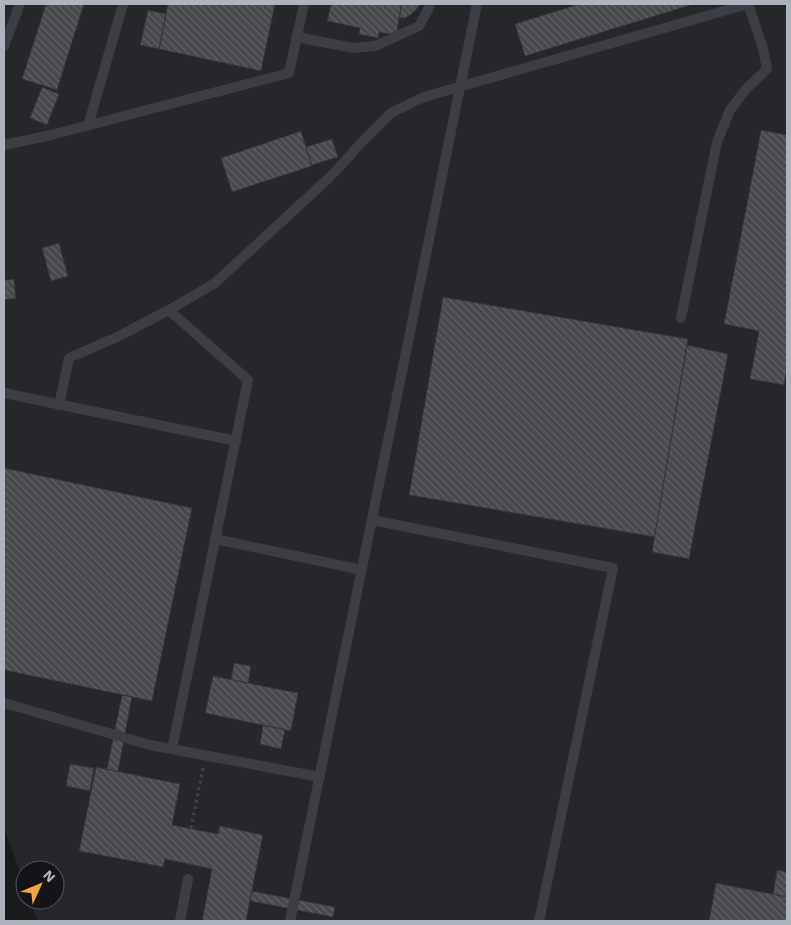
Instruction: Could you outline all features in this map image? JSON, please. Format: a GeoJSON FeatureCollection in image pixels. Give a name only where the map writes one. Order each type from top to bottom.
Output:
{"type":"FeatureCollection","features":[{"type":"Feature","properties":{"kind":"lane"},"geometry":{"type":"LineString","coordinates":[[4,46],[20,4]]}},
{"type":"Feature","properties":{"kind":"lane"},"geometry":{"type":"LineString","coordinates":[[88,126],[123,4]]}},
{"type":"Feature","properties":{"kind":"lane"},"geometry":{"type":"LineString","coordinates":[[4,145],[88,126],[289,73],[304,4]]}},
{"type":"Feature","properties":{"kind":"lane"},"geometry":{"type":"LineString","coordinates":[[296,37],[354,48],[375,46],[419,26],[430,4]]}},
{"type":"Feature","properties":{"kind":"lane"},"geometry":{"type":"LineString","coordinates":[[290,921],[476,4]]}},
{"type":"Feature","properties":{"kind":"lane"},"geometry":{"type":"LineString","coordinates":[[59,404],[69,358],[119,336],[215,283],[332,176],[363,141],[392,113],[424,97],[748,4],[763,48],[766,69],[746,89],[730,110],[717,142],[681,318]]}},
{"type":"Feature","properties":{"kind":"lane"},"geometry":{"type":"LineString","coordinates":[[169,310],[248,380],[172,749]]}},
{"type":"Feature","properties":{"kind":"lane"},"geometry":{"type":"LineString","coordinates":[[4,393],[236,440]]}},
{"type":"Feature","properties":{"kind":"lane"},"geometry":{"type":"LineString","coordinates":[[372,520],[613,568],[539,921]]}},
{"type":"Feature","properties":{"kind":"lane"},"geometry":{"type":"LineString","coordinates":[[215,539],[362,570]]}},
{"type":"Feature","properties":{"kind":"lane"},"geometry":{"type":"LineString","coordinates":[[4,703],[150,745],[320,777]]}},
{"type":"Feature","properties":{"kind":"lane"},"geometry":{"type":"LineString","coordinates":[[180,921],[188,879]]}},
{"type":"Feature","properties":{"kind":"path"},"geometry":{"type":"LineString","coordinates":[[191,828],[206,755]]}},
{"type":"Feature","properties":{"kind":"shaded area"},"geometry":{"type":"Polygon","coordinates":[[[4,4],[787,4],[787,921],[38,921],[34,910],[65,910],[65,860],[16,860],[4,828],[4,4]]]}},
{"type":"Feature","properties":{"kind":"building"},"geometry":{"type":"Polygon","coordinates":[[[46,4],[84,4],[57,90],[22,79],[46,4]]]}},
{"type":"Feature","properties":{"kind":"building"},"geometry":{"type":"Polygon","coordinates":[[[168,4],[275,4],[261,71],[159,49],[168,4]]]}},
{"type":"Feature","properties":{"kind":"building"},"geometry":{"type":"Polygon","coordinates":[[[331,4],[402,4],[396,35],[379,32],[378,38],[359,34],[360,28],[327,21],[331,4]]]}},
{"type":"Feature","properties":{"kind":"building"},"geometry":{"type":"Polygon","coordinates":[[[402,4],[420,4],[410,15],[405,18],[399,18],[402,4]]]}},
{"type":"Feature","properties":{"kind":"building"},"geometry":{"type":"Polygon","coordinates":[[[579,4],[694,4],[525,56],[515,24],[579,4]]]}},
{"type":"Feature","properties":{"kind":"building"},"geometry":{"type":"Polygon","coordinates":[[[148,10],[166,14],[159,49],[140,45],[148,10]]]}},
{"type":"Feature","properties":{"kind":"building"},"geometry":{"type":"Polygon","coordinates":[[[42,87],[59,94],[47,125],[30,118],[42,87]]]}},
{"type":"Feature","properties":{"kind":"building"},"geometry":{"type":"Polygon","coordinates":[[[761,130],[787,135],[787,368],[784,385],[750,379],[759,331],[724,324],[761,130]]]}},
{"type":"Feature","properties":{"kind":"building"},"geometry":{"type":"Polygon","coordinates":[[[301,131],[312,166],[232,192],[221,158],[301,131]]]}},
{"type":"Feature","properties":{"kind":"building"},"geometry":{"type":"Polygon","coordinates":[[[332,139],[338,157],[312,165],[306,147],[332,139]]]}},
{"type":"Feature","properties":{"kind":"building"},"geometry":{"type":"Polygon","coordinates":[[[59,243],[68,276],[51,281],[42,248],[59,243]]]}},
{"type":"Feature","properties":{"kind":"building"},"geometry":{"type":"Polygon","coordinates":[[[14,279],[16,298],[4,300],[4,280],[14,279]]]}},
{"type":"Feature","properties":{"kind":"building"},"geometry":{"type":"Polygon","coordinates":[[[443,297],[688,339],[655,537],[409,495],[443,297]]]}},
{"type":"Feature","properties":{"kind":"building"},"geometry":{"type":"Polygon","coordinates":[[[687,345],[728,354],[689,559],[652,552],[687,345]]]}},
{"type":"Feature","properties":{"kind":"building"},"geometry":{"type":"Polygon","coordinates":[[[4,468],[192,508],[152,701],[4,670],[4,468]]]}},
{"type":"Feature","properties":{"kind":"building"},"geometry":{"type":"Polygon","coordinates":[[[234,663],[251,666],[248,683],[231,680],[234,663]]]}},
{"type":"Feature","properties":{"kind":"building"},"geometry":{"type":"Polygon","coordinates":[[[213,676],[298,693],[291,731],[205,713],[213,676]]]}},
{"type":"Feature","properties":{"kind":"building"},"geometry":{"type":"Polygon","coordinates":[[[122,695],[132,697],[118,772],[107,769],[122,695]]]}},
{"type":"Feature","properties":{"kind":"building"},"geometry":{"type":"Polygon","coordinates":[[[263,725],[285,730],[281,749],[260,744],[263,725]]]}},
{"type":"Feature","properties":{"kind":"building"},"geometry":{"type":"Polygon","coordinates":[[[70,764],[94,768],[90,791],[66,786],[70,764]]]}},
{"type":"Feature","properties":{"kind":"building"},"geometry":{"type":"Polygon","coordinates":[[[96,767],[180,784],[172,825],[218,834],[220,826],[263,835],[246,921],[202,921],[212,869],[165,859],[163,867],[79,851],[96,767]]]}},
{"type":"Feature","properties":{"kind":"building"},"geometry":{"type":"Polygon","coordinates":[[[777,870],[787,872],[787,897],[773,894],[777,870]]]}},
{"type":"Feature","properties":{"kind":"building"},"geometry":{"type":"Polygon","coordinates":[[[716,883],[787,897],[787,921],[709,921],[716,883]]]}},
{"type":"Feature","properties":{"kind":"building"},"geometry":{"type":"Polygon","coordinates":[[[252,891],[335,907],[333,917],[250,901],[252,891]]]}}]}
